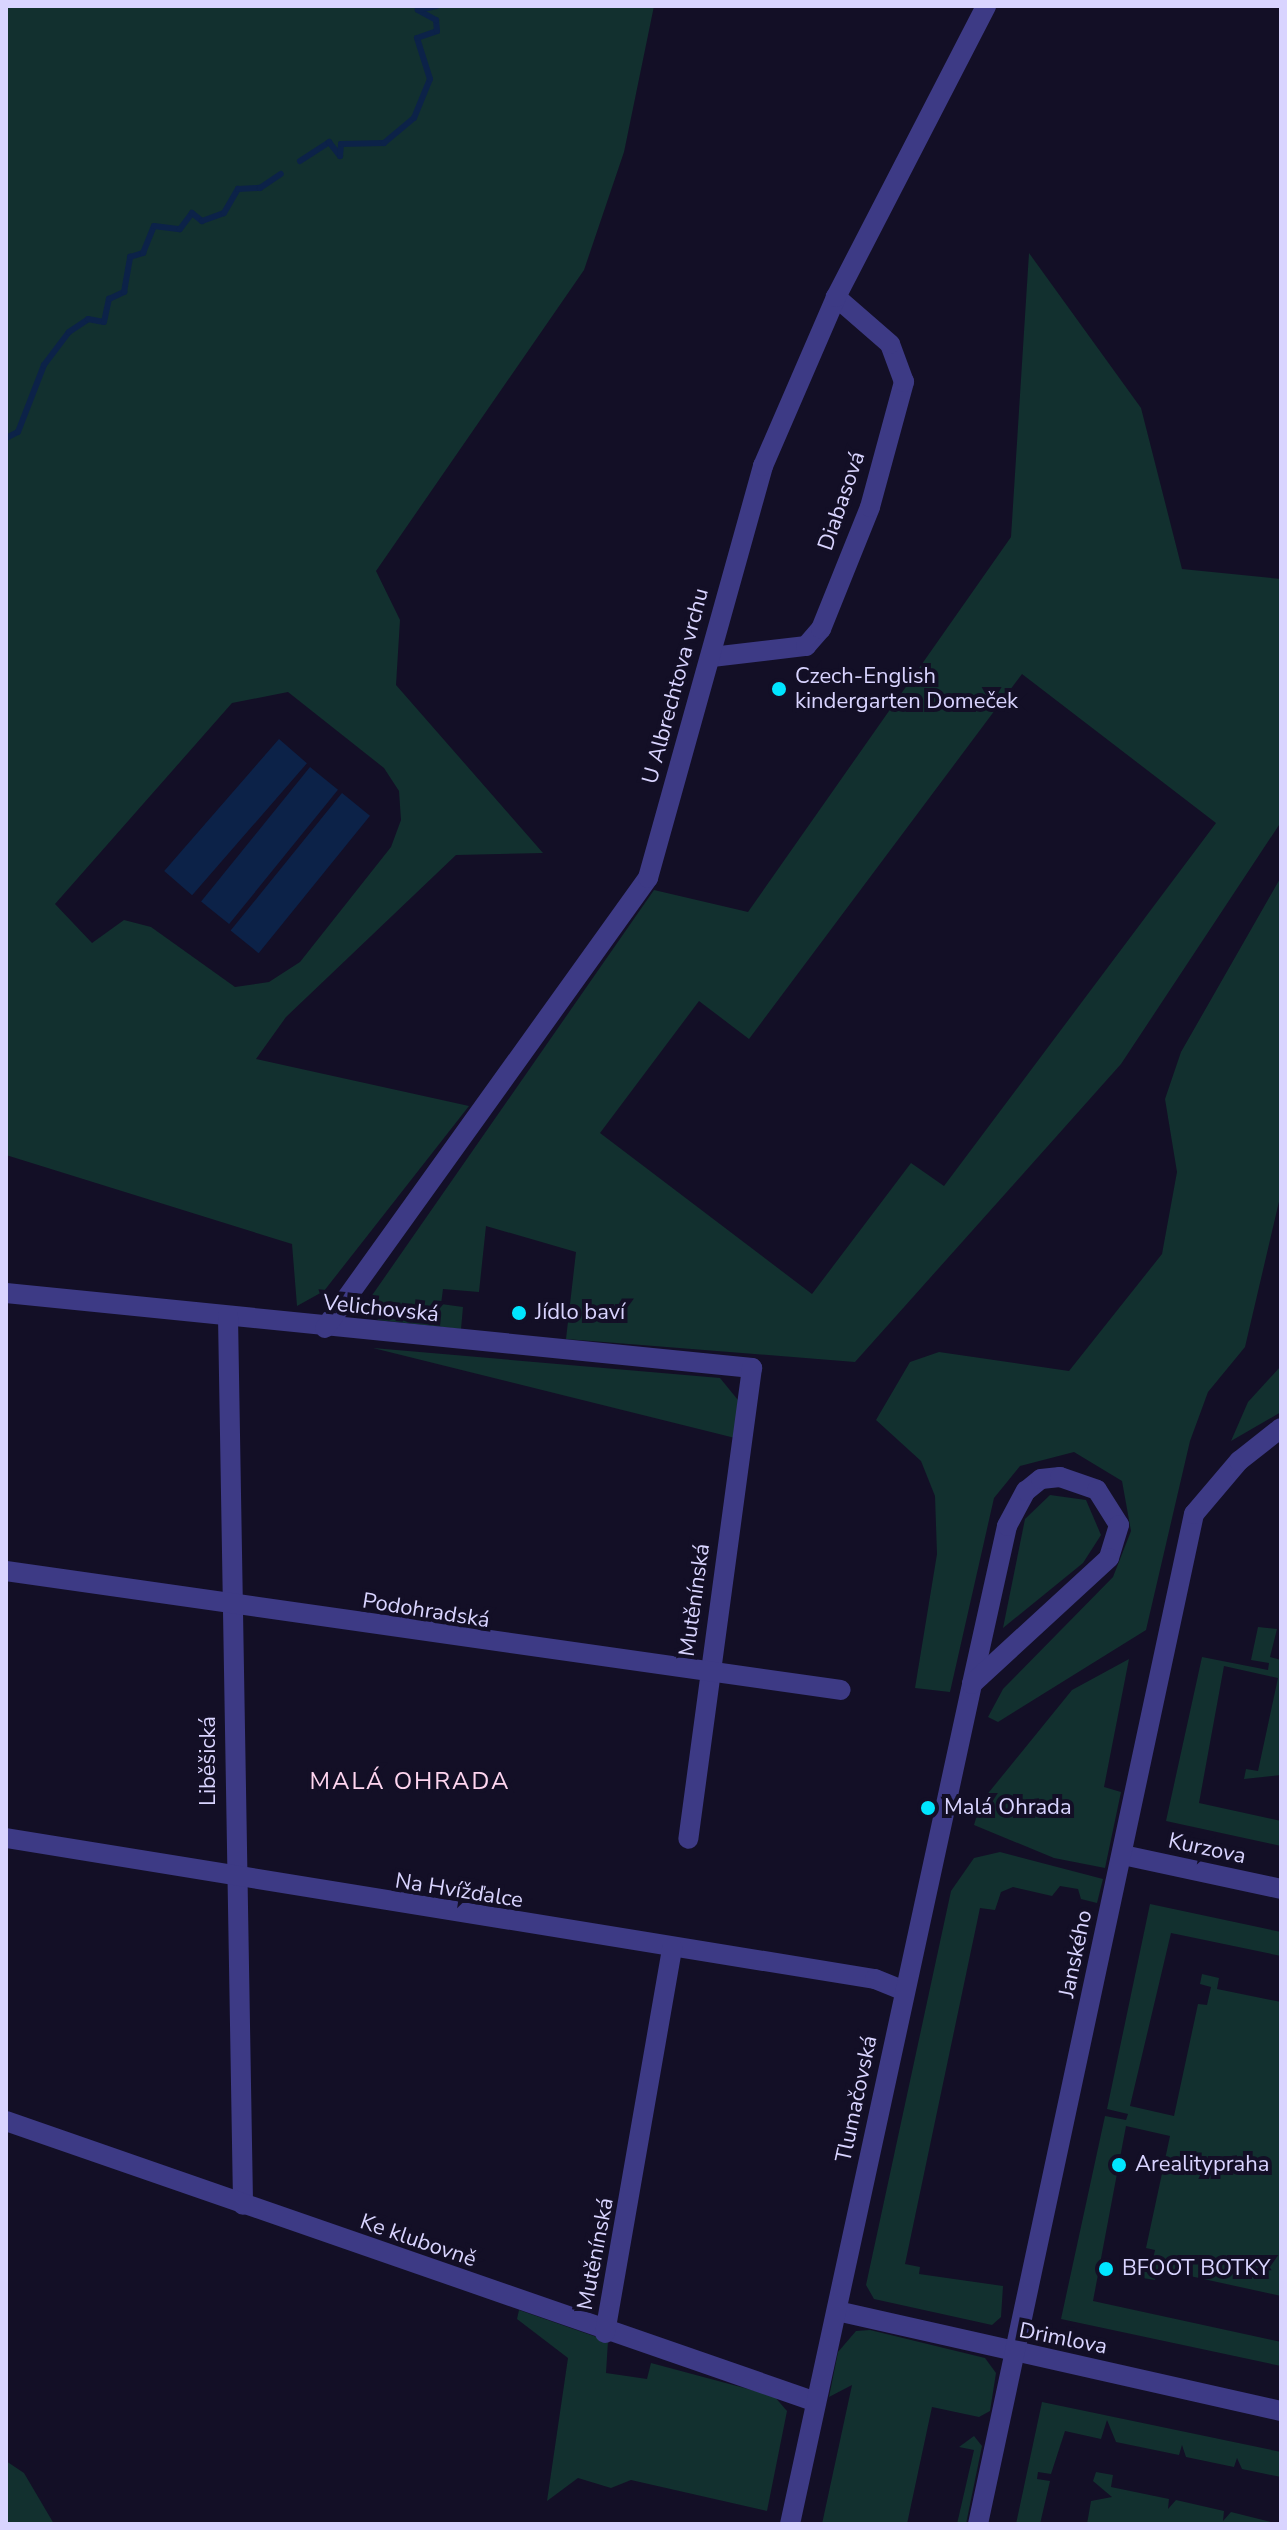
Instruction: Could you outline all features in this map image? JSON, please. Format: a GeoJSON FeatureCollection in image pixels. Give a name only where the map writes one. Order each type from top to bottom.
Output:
{"type":"FeatureCollection","features":[{"type":"Feature","properties":{"kind":"street","name":"U Albrechtova vrchu"},"geometry":{"type":"LineString","coordinates":[[325,1328],[648,878],[763,466],[836,297],[986,6]]}},
{"type":"Feature","properties":{"kind":"street","name":"Diabasová"},"geometry":{"type":"LineString","coordinates":[[712,657],[806,646],[821,629],[870,507],[904,382],[890,344],[836,297]]}},
{"type":"Feature","properties":{"kind":"street","name":"Velichovská"},"geometry":{"type":"LineString","coordinates":[[6,1293],[325,1328],[752,1368]]}},
{"type":"Feature","properties":{"kind":"street","name":"Liběšická"},"geometry":{"type":"LineString","coordinates":[[228,1316],[243,2205]]}},
{"type":"Feature","properties":{"kind":"street","name":"Mutěnínská"},"geometry":{"type":"LineString","coordinates":[[688,1839],[752,1368]]}},
{"type":"Feature","properties":{"kind":"street","name":"Janského"},"geometry":{"type":"LineString","coordinates":[[978,2524],[1194,1514],[1239,1461],[1281,1428]]}},
{"type":"Feature","properties":{"kind":"street","name":"Tlumačovská"},"geometry":{"type":"LineString","coordinates":[[790,2524],[972,1684],[1014,1507],[1041,1479],[1060,1477],[1097,1490],[1119,1525],[1109,1558],[972,1684]]}},
{"type":"Feature","properties":{"kind":"street","name":"Podohradská"},"geometry":{"type":"LineString","coordinates":[[6,1571],[709,1675],[841,1690]]}},
{"type":"Feature","properties":{"kind":"street","name":"Na Hvížďalce"},"geometry":{"type":"LineString","coordinates":[[6,1838],[238,1881],[875,1979],[905,1991]]}},
{"type":"Feature","properties":{"kind":"street","name":"Kurzova"},"geometry":{"type":"LineString","coordinates":[[1123,1855],[1281,1889]]}},
{"type":"Feature","properties":{"kind":"street","name":"Mutěnínská"},"geometry":{"type":"LineString","coordinates":[[605,2333],[672,1948]]}},
{"type":"Feature","properties":{"kind":"street","name":"Ke klubovně"},"geometry":{"type":"LineString","coordinates":[[6,2121],[605,2333],[816,2402]]}},
{"type":"Feature","properties":{"kind":"street","name":"Drimlova"},"geometry":{"type":"LineString","coordinates":[[837,2311],[1013,2354],[1281,2411]]}},
{"type":"Feature","properties":{"kind":"green space"},"geometry":{"type":"Polygon","coordinates":[[[6,6],[654,6],[624,152],[584,270],[376,571],[400,620],[396,685],[543,853],[456,855],[286,1017],[256,1059],[469,1106],[324,1291],[297,1306],[292,1244],[6,1155],[6,6]],[[288,692],[232,703],[55,904],[92,943],[124,920],[151,927],[235,987],[269,982],[300,962],[391,847],[401,820],[399,791],[384,768],[288,692]]]}},
{"type":"Feature","properties":{"kind":"green space"},"geometry":{"type":"Polygon","coordinates":[[[1029,253],[1141,408],[1182,569],[1281,579],[1281,822],[1121,1064],[855,1362],[566,1339],[576,1252],[486,1226],[479,1292],[443,1289],[441,1304],[463,1307],[461,1329],[378,1320],[366,1304],[654,890],[748,912],[1011,537],[1029,253]],[[1022,674],[749,1039],[699,1001],[600,1133],[812,1294],[911,1163],[944,1186],[1216,823],[1022,674]]]}},
{"type":"Feature","properties":{"kind":"green space"},"geometry":{"type":"Polygon","coordinates":[[[1281,877],[1281,1193],[1245,1347],[1208,1392],[1190,1441],[1146,1630],[998,1722],[988,1717],[1003,1689],[1113,1577],[1131,1531],[1122,1481],[1074,1452],[1020,1466],[994,1498],[950,1692],[915,1688],[937,1554],[935,1496],[921,1461],[876,1420],[910,1362],[939,1352],[1069,1371],[1162,1254],[1177,1172],[1165,1099],[1181,1052],[1281,877]]]}},
{"type":"Feature","properties":{"kind":"green space"},"geometry":{"type":"Polygon","coordinates":[[[373,1348],[720,1378],[738,1400],[735,1438],[373,1348]]]}},
{"type":"Feature","properties":{"kind":"green space"},"geometry":{"type":"Polygon","coordinates":[[[1281,1366],[1281,1412],[1231,1441],[1248,1402],[1281,1366]]]}},
{"type":"Feature","properties":{"kind":"green space"},"geometry":{"type":"Polygon","coordinates":[[[1050,1495],[1086,1500],[1101,1535],[1083,1563],[1003,1628],[1025,1519],[1050,1495]]]}},
{"type":"Feature","properties":{"kind":"green space"},"geometry":{"type":"Polygon","coordinates":[[[1258,1627],[1277,1629],[1270,1657],[1281,1660],[1281,1775],[1244,1779],[1246,1769],[1258,1771],[1278,1678],[1224,1666],[1199,1803],[1281,1821],[1281,1846],[1166,1821],[1202,1657],[1268,1670],[1269,1663],[1251,1660],[1258,1627]]]}},
{"type":"Feature","properties":{"kind":"green space"},"geometry":{"type":"Polygon","coordinates":[[[1129,1659],[1104,1787],[1121,1792],[1105,1868],[1054,1858],[974,1825],[981,1802],[1072,1690],[1129,1659]]]}},
{"type":"Feature","properties":{"kind":"green space"},"geometry":{"type":"Polygon","coordinates":[[[1000,1852],[1103,1879],[1097,1903],[1081,1899],[1078,1889],[1060,1886],[1052,1896],[1013,1887],[1001,1892],[995,1910],[980,1908],[905,2264],[920,2267],[919,2274],[1003,2286],[1001,2317],[992,2325],[874,2299],[866,2285],[951,1891],[974,1858],[1000,1852]]]}},
{"type":"Feature","properties":{"kind":"green space"},"geometry":{"type":"Polygon","coordinates":[[[1150,1904],[1281,1932],[1281,1956],[1171,1933],[1130,2106],[1174,2116],[1198,2004],[1207,2005],[1211,1987],[1200,1984],[1202,1974],[1219,1978],[1217,1989],[1281,2002],[1281,2296],[1158,2269],[1155,2280],[1137,2277],[1140,2266],[1151,2268],[1155,2250],[1146,2248],[1170,2136],[1126,2126],[1093,2301],[1281,2342],[1281,2366],[1061,2319],[1105,2116],[1126,2120],[1128,2114],[1107,2109],[1150,1904]]]}},
{"type":"Feature","properties":{"kind":"green space"},"geometry":{"type":"Polygon","coordinates":[[[519,2310],[608,2341],[606,2373],[647,2379],[651,2363],[774,2396],[787,2411],[767,2511],[631,2480],[611,2488],[578,2478],[547,2501],[568,2358],[517,2319],[519,2310]]]}},
{"type":"Feature","properties":{"kind":"green space"},"geometry":{"type":"Polygon","coordinates":[[[870,2330],[985,2358],[996,2373],[990,2411],[979,2417],[932,2407],[907,2524],[822,2524],[852,2385],[829,2397],[838,2352],[856,2331],[870,2330]]]}},
{"type":"Feature","properties":{"kind":"green space"},"geometry":{"type":"Polygon","coordinates":[[[1042,2402],[1281,2452],[1281,2477],[1242,2469],[1237,2458],[1234,2467],[1186,2457],[1182,2445],[1179,2455],[1116,2442],[1107,2420],[1101,2439],[1065,2431],[1051,2474],[1038,2472],[1037,2479],[1050,2481],[1040,2524],[1016,2524],[1042,2402]]]}},
{"type":"Feature","properties":{"kind":"green space"},"geometry":{"type":"Polygon","coordinates":[[[974,2436],[982,2446],[966,2524],[957,2524],[974,2450],[959,2447],[974,2436]]]}},
{"type":"Feature","properties":{"kind":"green space"},"geometry":{"type":"Polygon","coordinates":[[[6,2461],[24,2473],[54,2524],[6,2524],[6,2461]]]}},
{"type":"Feature","properties":{"kind":"green space"},"geometry":{"type":"Polygon","coordinates":[[[1096,2472],[1113,2475],[1111,2487],[1169,2499],[1168,2509],[1176,2500],[1224,2511],[1223,2521],[1231,2512],[1279,2524],[1087,2524],[1091,2501],[1112,2497],[1093,2481],[1096,2472]]]}},
{"type":"Feature","properties":{"kind":"water"},"geometry":{"type":"Polygon","coordinates":[[[279,739],[307,763],[192,895],[164,871],[279,739]]]}},
{"type":"Feature","properties":{"kind":"water"},"geometry":{"type":"Polygon","coordinates":[[[310,767],[338,790],[229,924],[201,901],[310,767]]]}},
{"type":"Feature","properties":{"kind":"water"},"geometry":{"type":"Polygon","coordinates":[[[342,793],[370,816],[259,953],[231,931],[342,793]]]}},
{"type":"Feature","properties":{"kind":"waterway"},"geometry":{"type":"LineString","coordinates":[[300,161],[329,142],[340,156],[341,144],[384,143],[414,118],[430,79],[417,38],[437,31],[436,20],[418,10],[437,6]]}},
{"type":"Feature","properties":{"kind":"waterway"},"geometry":{"type":"LineString","coordinates":[[6,438],[18,432],[44,365],[69,332],[88,319],[104,322],[109,299],[124,292],[130,257],[143,253],[154,226],[180,229],[192,213],[202,221],[224,213],[238,189],[260,188],[281,174]]}},
{"type":"Feature","properties":{"kind":"place","name":"Czech-English kindergarten Domeček"},"geometry":{"type":"Point","coordinates":[779,689]}},
{"type":"Feature","properties":{"kind":"place","name":"Jídlo baví"},"geometry":{"type":"Point","coordinates":[519,1313]}},
{"type":"Feature","properties":{"kind":"place","name":"Malá Ohrada"},"geometry":{"type":"Point","coordinates":[928,1808]}},
{"type":"Feature","properties":{"kind":"place","name":"Arealitypraha"},"geometry":{"type":"Point","coordinates":[1119,2165]}},
{"type":"Feature","properties":{"kind":"place","name":"BFOOT BOTKY"},"geometry":{"type":"Point","coordinates":[1106,2269]}},
{"type":"Feature","properties":{"kind":"district","name":"MALÁ OHRADA"},"geometry":{"type":"Point","coordinates":[410,1782]}}]}
